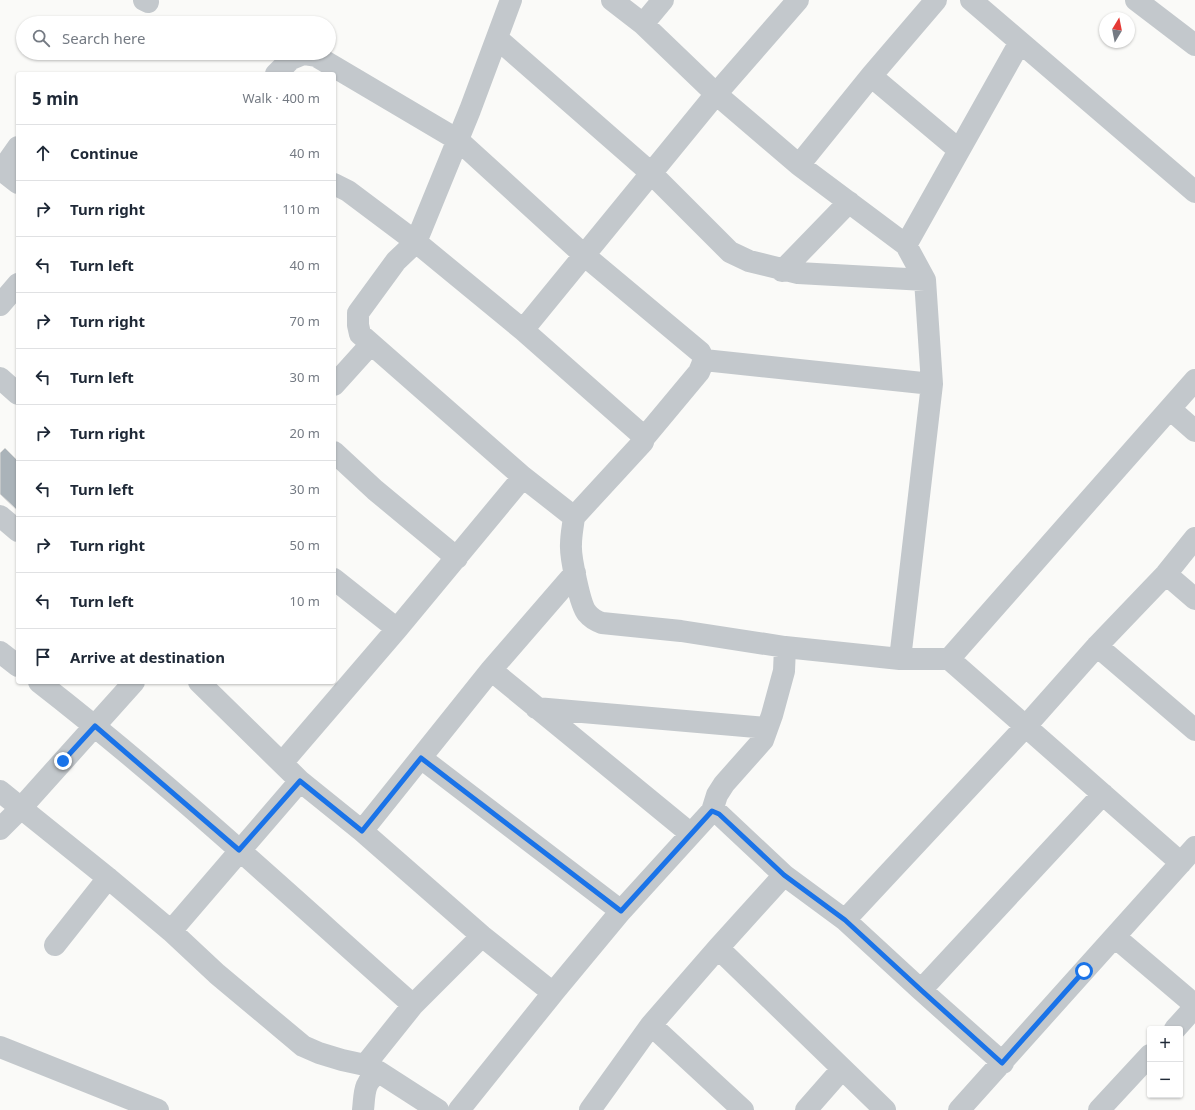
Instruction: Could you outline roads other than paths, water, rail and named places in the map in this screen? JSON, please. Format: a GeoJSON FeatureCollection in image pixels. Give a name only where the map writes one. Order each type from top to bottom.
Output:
{"type":"FeatureCollection","features":[{"type":"Feature","properties":{"kind":"street"},"geometry":{"type":"LineString","coordinates":[[511,0],[498,39],[416,242],[396,261],[358,312],[358,326],[360,334],[371,344],[523,477],[574,517]]}},
{"type":"Feature","properties":{"kind":"street"},"geometry":{"type":"LineString","coordinates":[[612,0],[643,24],[716,94],[799,165],[906,245],[925,280],[932,384],[900,659]]}},
{"type":"Feature","properties":{"kind":"street"},"geometry":{"type":"LineString","coordinates":[[643,24],[663,0]]}},
{"type":"Feature","properties":{"kind":"street"},"geometry":{"type":"LineString","coordinates":[[523,330],[716,94],[798,0]]}},
{"type":"Feature","properties":{"kind":"street"},"geometry":{"type":"LineString","coordinates":[[799,165],[871,76],[936,0]]}},
{"type":"Feature","properties":{"kind":"street"},"geometry":{"type":"LineString","coordinates":[[971,0],[1195,192]]}},
{"type":"Feature","properties":{"kind":"street"},"geometry":{"type":"LineString","coordinates":[[1136,0],[1195,45]]}},
{"type":"Feature","properties":{"kind":"street"},"geometry":{"type":"LineString","coordinates":[[498,39],[651,173],[730,252],[748,261],[798,273],[925,280]]}},
{"type":"Feature","properties":{"kind":"street"},"geometry":{"type":"LineString","coordinates":[[906,245],[1020,42]]}},
{"type":"Feature","properties":{"kind":"street"},"geometry":{"type":"LineString","coordinates":[[278,72],[290,60]]}},
{"type":"Feature","properties":{"kind":"street"},"geometry":{"type":"LineString","coordinates":[[323,60],[458,140],[584,255],[700,352],[704,360],[699,372],[644,438],[643,442],[574,517],[570,546],[575,573],[583,606],[586,612],[593,619],[602,623],[681,631],[785,647],[900,659],[949,659],[1103,794],[1188,855],[959,1110]]}},
{"type":"Feature","properties":{"kind":"street"},"geometry":{"type":"LineString","coordinates":[[871,76],[959,150]]}},
{"type":"Feature","properties":{"kind":"street"},"geometry":{"type":"LineString","coordinates":[[7,174],[16,152]]}},
{"type":"Feature","properties":{"kind":"street"},"geometry":{"type":"LineString","coordinates":[[336,185],[348,191],[416,242],[523,330],[644,438]]}},
{"type":"Feature","properties":{"kind":"street"},"geometry":{"type":"LineString","coordinates":[[782,270],[849,202]]}},
{"type":"Feature","properties":{"kind":"street"},"geometry":{"type":"LineString","coordinates":[[0,305],[16,286]]}},
{"type":"Feature","properties":{"kind":"street"},"geometry":{"type":"LineString","coordinates":[[336,383],[371,344]]}},
{"type":"Feature","properties":{"kind":"street"},"geometry":{"type":"LineString","coordinates":[[704,360],[932,384]]}},
{"type":"Feature","properties":{"kind":"street"},"geometry":{"type":"LineString","coordinates":[[0,378],[16,392]]}},
{"type":"Feature","properties":{"kind":"street"},"geometry":{"type":"LineString","coordinates":[[949,659],[1195,380]]}},
{"type":"Feature","properties":{"kind":"street"},"geometry":{"type":"LineString","coordinates":[[1170,409],[1195,431]]}},
{"type":"Feature","properties":{"kind":"street"},"geometry":{"type":"LineString","coordinates":[[336,454],[375,490],[457,558]]}},
{"type":"Feature","properties":{"kind":"street"},"geometry":{"type":"LineString","coordinates":[[282,764],[457,558],[523,477]]}},
{"type":"Feature","properties":{"kind":"street"},"geometry":{"type":"LineString","coordinates":[[0,516],[16,530]]}},
{"type":"Feature","properties":{"kind":"street"},"geometry":{"type":"LineString","coordinates":[[845,920],[1026,726],[1097,646],[1166,574],[1195,538]]}},
{"type":"Feature","properties":{"kind":"street"},"geometry":{"type":"LineString","coordinates":[[362,831],[491,670],[575,573]]}},
{"type":"Feature","properties":{"kind":"street"},"geometry":{"type":"LineString","coordinates":[[1166,574],[1195,599]]}},
{"type":"Feature","properties":{"kind":"street"},"geometry":{"type":"LineString","coordinates":[[336,581],[397,629]]}},
{"type":"Feature","properties":{"kind":"street"},"geometry":{"type":"LineString","coordinates":[[1097,646],[1195,730]]}},
{"type":"Feature","properties":{"kind":"street"},"geometry":{"type":"LineString","coordinates":[[459,1110],[621,911],[712,811],[716,795],[762,740],[776,701],[784,671],[785,647]]}},
{"type":"Feature","properties":{"kind":"street"},"geometry":{"type":"LineString","coordinates":[[0,652],[16,664]]}},
{"type":"Feature","properties":{"kind":"street"},"geometry":{"type":"LineString","coordinates":[[491,670],[691,834]]}},
{"type":"Feature","properties":{"kind":"street"},"geometry":{"type":"LineString","coordinates":[[42,684],[95,726],[239,850],[413,1005]]}},
{"type":"Feature","properties":{"kind":"street"},"geometry":{"type":"LineString","coordinates":[[0,829],[21,808],[132,684]]}},
{"type":"Feature","properties":{"kind":"street"},"geometry":{"type":"LineString","coordinates":[[209,685],[282,764],[300,781],[362,831],[482,936],[553,993]]}},
{"type":"Feature","properties":{"kind":"street"},"geometry":{"type":"LineString","coordinates":[[536,708],[767,728]]}},
{"type":"Feature","properties":{"kind":"street"},"geometry":{"type":"LineString","coordinates":[[421,758],[621,911]]}},
{"type":"Feature","properties":{"kind":"street"},"geometry":{"type":"LineString","coordinates":[[171,931],[239,850],[300,781]]}},
{"type":"Feature","properties":{"kind":"street"},"geometry":{"type":"LineString","coordinates":[[0,791],[171,931],[218,974],[303,1046],[319,1053],[372,1069],[438,1110]]}},
{"type":"Feature","properties":{"kind":"street"},"geometry":{"type":"LineString","coordinates":[[921,990],[1103,794]]}},
{"type":"Feature","properties":{"kind":"street"},"geometry":{"type":"LineString","coordinates":[[712,811],[719,814],[784,875],[845,920],[1002,1063]]}},
{"type":"Feature","properties":{"kind":"street"},"geometry":{"type":"LineString","coordinates":[[590,1110],[651,1026],[718,948],[784,875]]}},
{"type":"Feature","properties":{"kind":"street"},"geometry":{"type":"LineString","coordinates":[[55,945],[108,878]]}},
{"type":"Feature","properties":{"kind":"street"},"geometry":{"type":"LineString","coordinates":[[363,1110],[366,1088],[372,1069],[413,1005],[482,936]]}},
{"type":"Feature","properties":{"kind":"street"},"geometry":{"type":"LineString","coordinates":[[1115,937],[1195,1006],[1178,1026]]}},
{"type":"Feature","properties":{"kind":"street"},"geometry":{"type":"LineString","coordinates":[[718,948],[885,1110]]}},
{"type":"Feature","properties":{"kind":"street"},"geometry":{"type":"LineString","coordinates":[[651,1026],[744,1110]]}},
{"type":"Feature","properties":{"kind":"street"},"geometry":{"type":"LineString","coordinates":[[0,1047],[158,1110]]}},
{"type":"Feature","properties":{"kind":"street"},"geometry":{"type":"LineString","coordinates":[[1098,1110],[1147,1058]]}},
{"type":"Feature","properties":{"kind":"street"},"geometry":{"type":"LineString","coordinates":[[806,1110],[842,1069]]}}]}
